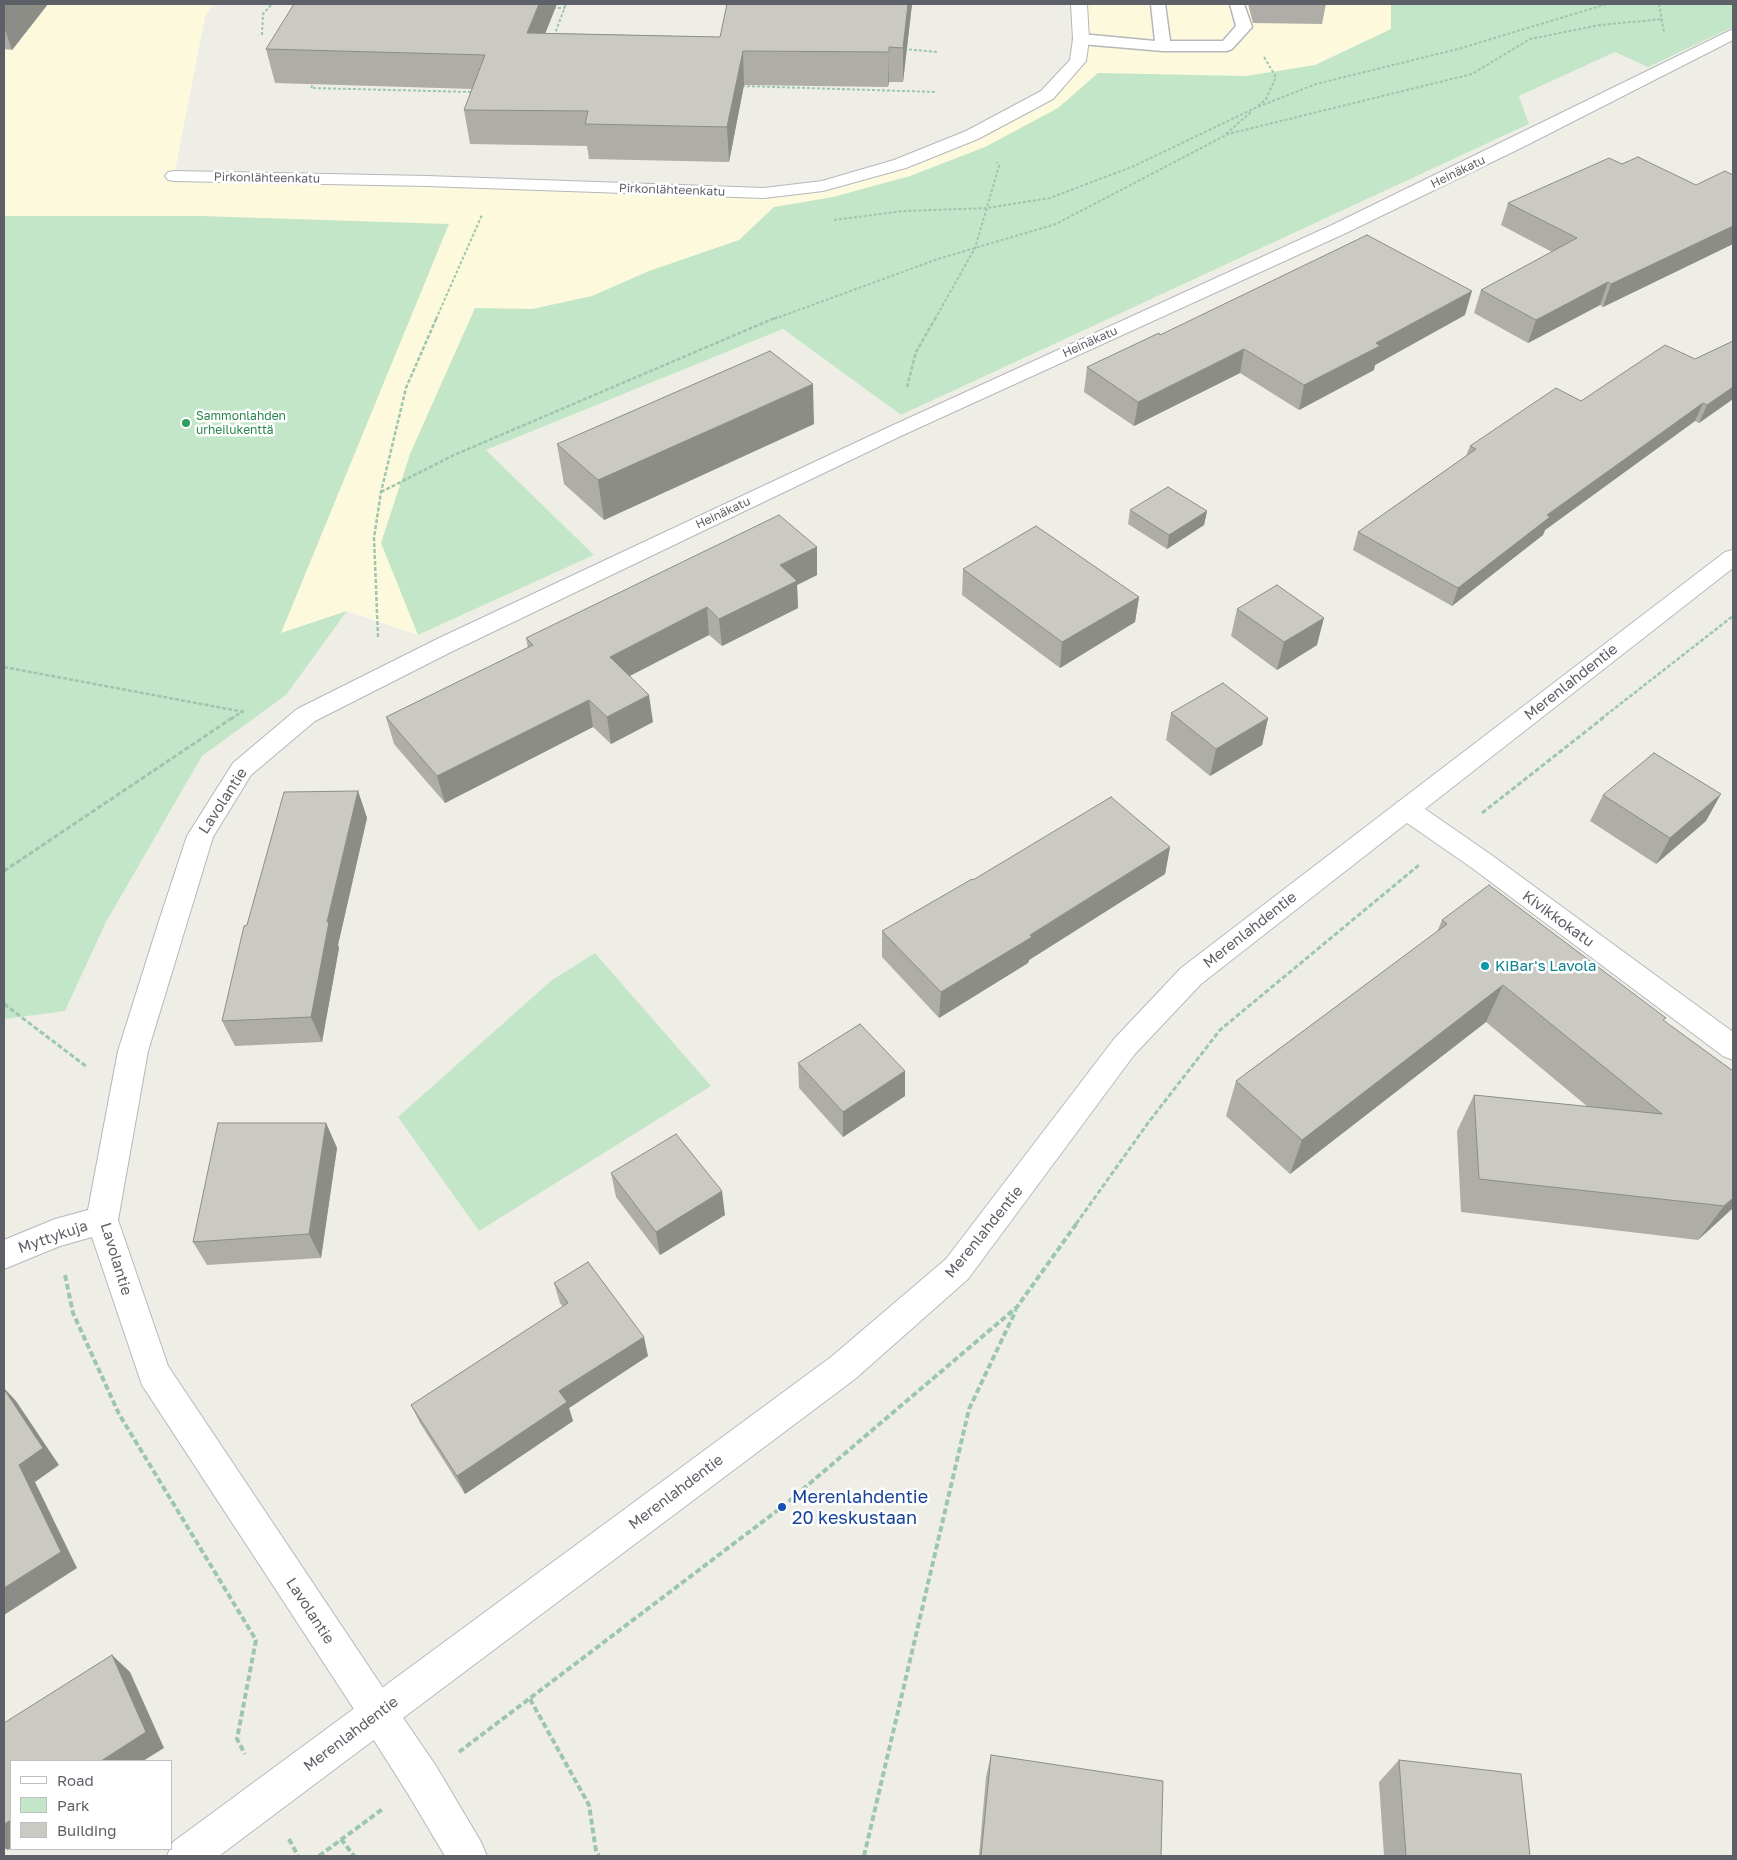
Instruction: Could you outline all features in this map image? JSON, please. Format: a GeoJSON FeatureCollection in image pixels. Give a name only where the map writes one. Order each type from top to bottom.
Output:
{"type":"FeatureCollection","features":[{"type":"Feature","properties":{"kind":"street","name":"Pirkonlähteenkatu"},"geometry":{"type":"LineString","coordinates":[[174,176],[496,184],[764,194],[823,186],[900,164],[981,130],[1047,95],[1078,61],[1081,39],[1079,4]]}},
{"type":"Feature","properties":{"kind":"street","name":"Heinäkatu"},"geometry":{"type":"LineString","coordinates":[[445,645],[896,430],[1339,229],[1517,143],[1733,34]]}},
{"type":"Feature","properties":{"kind":"street","name":"Merenlahdentie"},"geometry":{"type":"LineString","coordinates":[[187,1856],[268,1798],[378,1713],[843,1368],[958,1269],[1124,1048],[1190,976],[1733,557]]}},
{"type":"Feature","properties":{"kind":"street","name":"Lavolantie"},"geometry":{"type":"LineString","coordinates":[[445,645],[306,715],[242,769],[200,836],[133,1051],[102,1220],[154,1374],[422,1780],[467,1856]]}},
{"type":"Feature","properties":{"kind":"street","name":"Kivikkokatu"},"geometry":{"type":"LineString","coordinates":[[1406,809],[1488,867],[1733,1048]]}},
{"type":"Feature","properties":{"kind":"street","name":"Myttykuja"},"geometry":{"type":"LineString","coordinates":[[4,1255],[56,1233],[102,1220]]}},
{"type":"Feature","properties":{"kind":"lane"},"geometry":{"type":"LineString","coordinates":[[1158,4],[1163,46]]}},
{"type":"Feature","properties":{"kind":"lane"},"geometry":{"type":"LineString","coordinates":[[1081,39],[1163,46],[1228,46],[1244,26],[1237,4]]}},
{"type":"Feature","properties":{"kind":"path"},"geometry":{"type":"LineString","coordinates":[[262,35],[263,14],[272,4]]}},
{"type":"Feature","properties":{"kind":"path"},"geometry":{"type":"LineString","coordinates":[[552,40],[566,4]]}},
{"type":"Feature","properties":{"kind":"path"},"geometry":{"type":"LineString","coordinates":[[831,220],[903,211],[987,208],[1050,198],[1134,166],[1255,108],[1316,84],[1458,49],[1607,4]]}},
{"type":"Feature","properties":{"kind":"path"},"geometry":{"type":"LineString","coordinates":[[545,8],[565,8]]}},
{"type":"Feature","properties":{"kind":"path"},"geometry":{"type":"LineString","coordinates":[[381,492],[454,455],[745,330],[838,295],[975,248],[1056,224],[1222,137],[1472,74],[1530,39],[1600,25],[1663,19]]}},
{"type":"Feature","properties":{"kind":"path"},"geometry":{"type":"LineString","coordinates":[[1222,137],[1266,99],[1276,77],[1266,58],[1228,46]]}},
{"type":"Feature","properties":{"kind":"path"},"geometry":{"type":"LineString","coordinates":[[898,48],[938,52]]}},
{"type":"Feature","properties":{"kind":"path"},"geometry":{"type":"LineString","coordinates":[[316,78],[311,88],[474,92]]}},
{"type":"Feature","properties":{"kind":"path"},"geometry":{"type":"LineString","coordinates":[[739,86],[936,92]]}},
{"type":"Feature","properties":{"kind":"path"},"geometry":{"type":"LineString","coordinates":[[896,430],[916,352],[975,248],[999,166],[981,130]]}},
{"type":"Feature","properties":{"kind":"path"},"geometry":{"type":"LineString","coordinates":[[379,642],[374,538],[381,492],[406,388],[496,184]]}},
{"type":"Feature","properties":{"kind":"path"},"geometry":{"type":"LineString","coordinates":[[4,668],[244,711],[250,714]]}},
{"type":"Feature","properties":{"kind":"path"},"geometry":{"type":"LineString","coordinates":[[4,871],[244,711]]}},
{"type":"Feature","properties":{"kind":"path"},"geometry":{"type":"LineString","coordinates":[[4,1004],[88,1068]]}},
{"type":"Feature","properties":{"kind":"path"},"geometry":{"type":"LineString","coordinates":[[56,1233],[73,1313],[119,1414],[256,1640],[237,1739],[298,1856]]}},
{"type":"Feature","properties":{"kind":"path"},"geometry":{"type":"LineString","coordinates":[[864,1856],[969,1409],[1017,1307]]}},
{"type":"Feature","properties":{"kind":"path"},"geometry":{"type":"LineString","coordinates":[[530,1699],[589,1805],[596,1851],[599,1856]]}},
{"type":"Feature","properties":{"kind":"path"},"geometry":{"type":"LineString","coordinates":[[341,1839],[354,1856]]}},
{"type":"Feature","properties":{"kind":"shaded area"},"geometry":{"type":"Polygon","coordinates":[[[4,4],[213,4],[205,17],[174,176],[764,193],[823,186],[900,164],[1047,95],[1078,61],[1081,39],[1079,4],[1597,4],[1615,52],[1519,96],[1529,124],[901,415],[783,329],[486,450],[594,555],[418,635],[347,611],[281,634],[4,622],[4,4]]]}},
{"type":"Feature","properties":{"kind":"green space"},"geometry":{"type":"Polygon","coordinates":[[[1391,4],[1733,4],[1733,27],[1648,67],[1615,52],[1519,96],[1529,124],[901,415],[783,329],[486,450],[594,555],[418,635],[381,543],[410,454],[475,308],[532,309],[592,296],[649,271],[739,240],[774,207],[833,197],[910,176],[985,147],[1058,108],[1098,73],[1246,76],[1315,65],[1391,29],[1391,4]]]}},
{"type":"Feature","properties":{"kind":"green space","name":"Sammonlahden urheilukenttä"},"geometry":{"type":"Polygon","coordinates":[[[4,216],[201,216],[449,224],[281,633],[347,611],[286,695],[202,756],[106,922],[65,1011],[4,1019],[4,216]]]}},
{"type":"Feature","properties":{"kind":"green space"},"geometry":{"type":"Polygon","coordinates":[[[595,953],[711,1086],[479,1231],[398,1117],[552,980],[595,953]]]}},
{"type":"Feature","properties":{"kind":"building"},"geometry":{"type":"Polygon","coordinates":[[[294,4],[539,4],[527,33],[720,37],[727,4],[908,4],[903,48],[889,47],[889,52],[743,51],[727,127],[585,124],[588,111],[464,110],[485,55],[266,49],[294,4]]]}},
{"type":"Feature","properties":{"kind":"building"},"geometry":{"type":"Polygon","coordinates":[[[1638,157],[1696,185],[1725,171],[1733,175],[1733,226],[1611,284],[1608,282],[1536,320],[1481,290],[1577,238],[1508,203],[1609,158],[1622,164],[1638,157]]]}},
{"type":"Feature","properties":{"kind":"building"},"geometry":{"type":"Polygon","coordinates":[[[1367,235],[1472,291],[1376,343],[1380,346],[1304,385],[1244,349],[1138,402],[1087,367],[1159,333],[1160,335],[1367,235]]]}},
{"type":"Feature","properties":{"kind":"building"},"geometry":{"type":"Polygon","coordinates":[[[1733,341],[1733,387],[1707,405],[1703,403],[1547,515],[1550,517],[1458,588],[1358,532],[1476,449],[1470,446],[1556,388],[1581,401],[1665,345],[1695,359],[1733,341]]]}},
{"type":"Feature","properties":{"kind":"building"},"geometry":{"type":"Polygon","coordinates":[[[770,351],[813,384],[598,480],[557,444],[770,351]]]}},
{"type":"Feature","properties":{"kind":"building"},"geometry":{"type":"Polygon","coordinates":[[[1168,487],[1207,511],[1169,535],[1130,510],[1168,487]]]}},
{"type":"Feature","properties":{"kind":"building"},"geometry":{"type":"Polygon","coordinates":[[[779,515],[817,547],[780,565],[797,581],[719,619],[707,607],[610,657],[649,695],[607,717],[589,700],[437,776],[386,717],[533,645],[526,638],[779,515]]]}},
{"type":"Feature","properties":{"kind":"building"},"geometry":{"type":"Polygon","coordinates":[[[1036,526],[1139,597],[1062,642],[963,569],[1036,526]]]}},
{"type":"Feature","properties":{"kind":"building"},"geometry":{"type":"Polygon","coordinates":[[[1277,585],[1324,618],[1284,642],[1237,609],[1277,585]]]}},
{"type":"Feature","properties":{"kind":"building"},"geometry":{"type":"Polygon","coordinates":[[[1223,683],[1268,718],[1216,749],[1171,713],[1223,683]]]}},
{"type":"Feature","properties":{"kind":"building"},"geometry":{"type":"Polygon","coordinates":[[[1654,753],[1721,794],[1670,838],[1603,795],[1654,753]]]}},
{"type":"Feature","properties":{"kind":"building"},"geometry":{"type":"Polygon","coordinates":[[[358,791],[327,922],[329,922],[311,1017],[222,1021],[244,926],[247,925],[284,792],[358,791]]]}},
{"type":"Feature","properties":{"kind":"building"},"geometry":{"type":"Polygon","coordinates":[[[1111,797],[1170,847],[1030,935],[1032,937],[941,992],[882,931],[973,880],[1111,797]]]}},
{"type":"Feature","properties":{"kind":"building"},"geometry":{"type":"Polygon","coordinates":[[[1489,885],[1666,1018],[1663,1020],[1733,1071],[1733,1198],[1724,1206],[1479,1179],[1474,1095],[1662,1114],[1503,985],[1302,1140],[1236,1081],[1447,924],[1442,920],[1489,885]]]}},
{"type":"Feature","properties":{"kind":"building"},"geometry":{"type":"Polygon","coordinates":[[[860,1024],[905,1071],[843,1112],[798,1063],[860,1024]]]}},
{"type":"Feature","properties":{"kind":"building"},"geometry":{"type":"Polygon","coordinates":[[[218,1123],[326,1123],[309,1234],[193,1242],[218,1123]]]}},
{"type":"Feature","properties":{"kind":"building"},"geometry":{"type":"Polygon","coordinates":[[[676,1134],[722,1191],[656,1232],[611,1173],[676,1134]]]}},
{"type":"Feature","properties":{"kind":"building"},"geometry":{"type":"Polygon","coordinates":[[[588,1262],[644,1337],[559,1391],[567,1402],[457,1476],[411,1405],[568,1303],[554,1283],[588,1262]]]}},
{"type":"Feature","properties":{"kind":"building"},"geometry":{"type":"Polygon","coordinates":[[[4,1389],[43,1448],[19,1465],[61,1552],[4,1588],[4,1389]]]}},
{"type":"Feature","properties":{"kind":"building"},"geometry":{"type":"Polygon","coordinates":[[[112,1655],[146,1732],[103,1760],[10,1760],[10,1821],[4,1824],[4,1723],[112,1655]]]}},
{"type":"Feature","properties":{"kind":"building"},"geometry":{"type":"Polygon","coordinates":[[[991,1755],[1163,1781],[1161,1856],[981,1856],[991,1755]]]}},
{"type":"Feature","properties":{"kind":"building"},"geometry":{"type":"Polygon","coordinates":[[[1399,1760],[1521,1774],[1530,1856],[1406,1856],[1399,1760]]]}},
{"type":"Feature","properties":{"kind":"place","name":"Sammonlahden urheilukenttä"},"geometry":{"type":"Point","coordinates":[186,423]}},
{"type":"Feature","properties":{"kind":"place","name":"KiBar's Lavola"},"geometry":{"type":"Point","coordinates":[1485,966]}},
{"type":"Feature","properties":{"kind":"place","name":"Merenlahdentie 20 keskustaan"},"geometry":{"type":"Point","coordinates":[782,1507]}}]}
